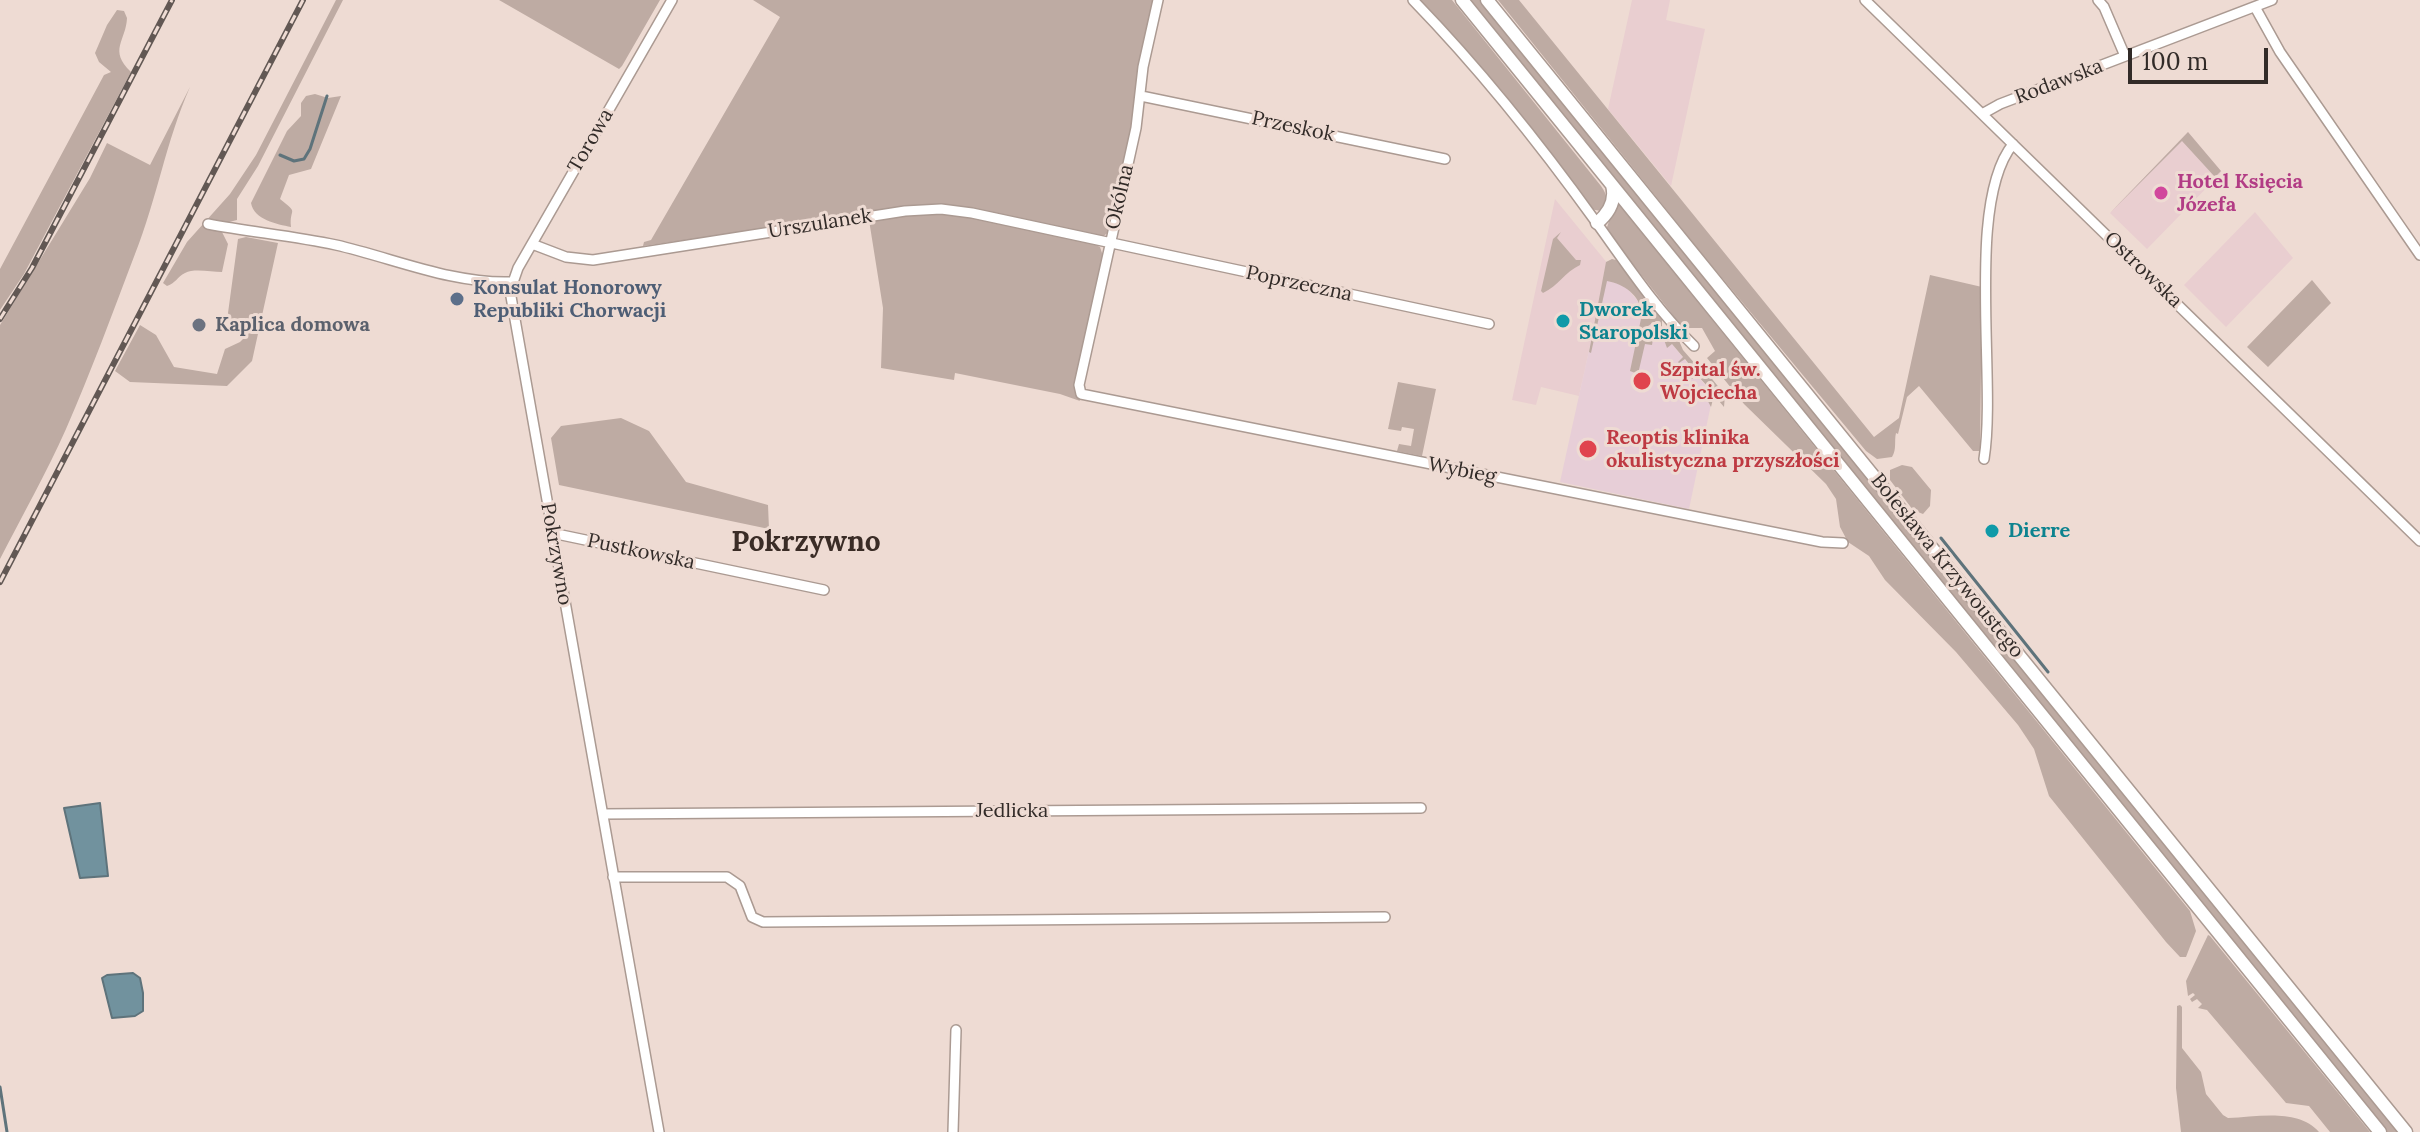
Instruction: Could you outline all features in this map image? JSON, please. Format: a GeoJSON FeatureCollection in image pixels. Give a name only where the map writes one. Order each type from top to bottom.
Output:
{"type":"FeatureCollection","features":[{"type":"Feature","properties":{"kind":"main road","name":"Bolesława Krzywoustego"},"geometry":{"type":"LineString","coordinates":[[1462,0],[2380,1132]]}},
{"type":"Feature","properties":{"kind":"main road","name":"Bolesława Krzywoustego"},"geometry":{"type":"LineString","coordinates":[[1487,0],[2406,1132]]}},
{"type":"Feature","properties":{"kind":"main road"},"geometry":{"type":"LineString","coordinates":[[1597,223],[1613,201],[1612,185]]}},
{"type":"Feature","properties":{"kind":"street","name":"Torowa"},"geometry":{"type":"LineString","coordinates":[[511,282],[672,0]]}},
{"type":"Feature","properties":{"kind":"street","name":"Okólna"},"geometry":{"type":"LineString","coordinates":[[1081,394],[1079,385],[1141,96],[1143,67],[1158,0]]}},
{"type":"Feature","properties":{"kind":"street"},"geometry":{"type":"LineString","coordinates":[[1413,0],[1488,81],[1597,223],[1626,266],[1694,346]]}},
{"type":"Feature","properties":{"kind":"street","name":"Ostrowska"},"geometry":{"type":"LineString","coordinates":[[1865,0],[2420,541]]}},
{"type":"Feature","properties":{"kind":"street"},"geometry":{"type":"LineString","coordinates":[[2098,0],[2125,56]]}},
{"type":"Feature","properties":{"kind":"street","name":"Rodawska"},"geometry":{"type":"LineString","coordinates":[[1982,114],[2272,0]]}},
{"type":"Feature","properties":{"kind":"street"},"geometry":{"type":"LineString","coordinates":[[2255,7],[2280,52],[2420,255]]}},
{"type":"Feature","properties":{"kind":"street","name":"Przeskok"},"geometry":{"type":"LineString","coordinates":[[1141,96],[1445,159]]}},
{"type":"Feature","properties":{"kind":"street"},"geometry":{"type":"LineString","coordinates":[[1984,459],[1988,220],[2001,163],[2013,144]]}},
{"type":"Feature","properties":{"kind":"street","name":"Urszulanek"},"geometry":{"type":"LineString","coordinates":[[532,244],[566,257],[589,261],[927,209],[972,213],[1110,243]]}},
{"type":"Feature","properties":{"kind":"street"},"geometry":{"type":"LineString","coordinates":[[208,224],[301,238],[440,272],[511,282]]}},
{"type":"Feature","properties":{"kind":"street","name":"Poprzeczna"},"geometry":{"type":"LineString","coordinates":[[1110,243],[1489,324]]}},
{"type":"Feature","properties":{"kind":"street","name":"Pokrzywno"},"geometry":{"type":"LineString","coordinates":[[511,282],[510,296],[659,1132]]}},
{"type":"Feature","properties":{"kind":"street","name":"Wybieg"},"geometry":{"type":"LineString","coordinates":[[1081,394],[1822,542],[1843,543]]}},
{"type":"Feature","properties":{"kind":"street","name":"Pustkowska"},"geometry":{"type":"LineString","coordinates":[[552,533],[824,590]]}},
{"type":"Feature","properties":{"kind":"street","name":"Jedlicka"},"geometry":{"type":"LineString","coordinates":[[603,814],[1421,808]]}},
{"type":"Feature","properties":{"kind":"street"},"geometry":{"type":"LineString","coordinates":[[613,877],[727,877],[740,886],[752,917],[763,922],[1385,917]]}},
{"type":"Feature","properties":{"kind":"street"},"geometry":{"type":"LineString","coordinates":[[953,1132],[956,1030]]}},
{"type":"Feature","properties":{"kind":"shaded area"},"geometry":{"type":"Polygon","coordinates":[[[336,0],[343,0],[258,166],[237,199],[237,220],[225,223],[221,230],[228,244],[222,272],[189,272],[167,286],[163,283],[187,242],[230,194],[256,155],[336,0]]]}},
{"type":"Feature","properties":{"kind":"shaded area"},"geometry":{"type":"Polygon","coordinates":[[[499,0],[660,0],[619,69],[499,0]]]}},
{"type":"Feature","properties":{"kind":"shaded area"},"geometry":{"type":"Polygon","coordinates":[[[753,0],[1155,0],[1141,91],[1109,232],[1102,237],[946,205],[930,205],[643,246],[644,242],[651,240],[780,17],[753,0]]]}},
{"type":"Feature","properties":{"kind":"shaded area"},"geometry":{"type":"Polygon","coordinates":[[[1419,0],[1452,0],[1601,186],[1606,199],[1601,211],[1590,209],[1503,92],[1419,0]]]}},
{"type":"Feature","properties":{"kind":"shaded area"},"geometry":{"type":"Polygon","coordinates":[[[1469,0],[1480,0],[2399,1132],[2387,1132],[1469,0]]]}},
{"type":"Feature","properties":{"kind":"shaded area"},"geometry":{"type":"Polygon","coordinates":[[[1498,0],[1519,0],[1874,437],[1899,418],[1930,275],[1982,287],[1980,451],[1973,451],[1919,386],[1907,397],[1892,457],[1877,459],[1866,451],[1498,0]]]}},
{"type":"Feature","properties":{"kind":"shaded area"},"geometry":{"type":"Polygon","coordinates":[[[1632,0],[1670,0],[1666,20],[1705,29],[1671,186],[1608,109],[1632,0]]]}},
{"type":"Feature","properties":{"kind":"shaded area"},"geometry":{"type":"Polygon","coordinates":[[[117,10],[124,11],[127,18],[119,51],[131,72],[24,274],[0,310],[0,269],[104,75],[111,72],[99,62],[95,53],[117,10]]]}},
{"type":"Feature","properties":{"kind":"shaded area"},"geometry":{"type":"Polygon","coordinates":[[[190,87],[174,128],[143,233],[84,386],[50,462],[0,559],[0,325],[90,178],[107,143],[150,165],[190,87]]]}},
{"type":"Feature","properties":{"kind":"shaded area"},"geometry":{"type":"Polygon","coordinates":[[[315,94],[328,98],[341,96],[311,169],[289,175],[280,199],[292,210],[291,227],[273,223],[257,214],[251,203],[287,131],[301,116],[301,103],[306,96],[315,94]]]}},
{"type":"Feature","properties":{"kind":"shaded area"},"geometry":{"type":"Polygon","coordinates":[[[2188,132],[2222,172],[2147,249],[2110,213],[2188,132]]]}},
{"type":"Feature","properties":{"kind":"shaded area"},"geometry":{"type":"Polygon","coordinates":[[[2188,132],[2221,171],[2215,177],[2182,141],[2110,213],[2188,132]]]}},
{"type":"Feature","properties":{"kind":"shaded area"},"geometry":{"type":"Polygon","coordinates":[[[1555,199],[1608,264],[1579,396],[1541,387],[1536,405],[1512,400],[1555,199]]]}},
{"type":"Feature","properties":{"kind":"shaded area"},"geometry":{"type":"Polygon","coordinates":[[[1616,201],[2190,911],[2196,931],[2186,957],[2180,957],[2166,942],[2049,796],[2034,749],[2018,725],[1956,652],[1885,580],[1869,556],[1848,542],[1840,527],[1836,499],[1826,484],[1744,404],[1707,358],[1715,351],[1702,328],[1683,328],[1606,230],[1616,201]]]}},
{"type":"Feature","properties":{"kind":"shaded area"},"geometry":{"type":"Polygon","coordinates":[[[2255,212],[2293,258],[2226,327],[2184,285],[2255,212]]]}},
{"type":"Feature","properties":{"kind":"shaded area"},"geometry":{"type":"Polygon","coordinates":[[[952,213],[1090,242],[1100,247],[1103,256],[1076,391],[1080,401],[1060,394],[955,373],[954,380],[881,368],[883,308],[869,220],[892,215],[952,213]]]}},
{"type":"Feature","properties":{"kind":"shaded area"},"geometry":{"type":"Polygon","coordinates":[[[1561,232],[1557,238],[1576,260],[1581,260],[1580,265],[1543,293],[1553,239],[1561,232]]]}},
{"type":"Feature","properties":{"kind":"shaded area"},"geometry":{"type":"Polygon","coordinates":[[[246,237],[278,243],[252,361],[227,386],[130,382],[115,371],[140,325],[156,335],[174,367],[217,374],[225,349],[248,334],[245,326],[231,320],[228,313],[238,239],[246,237]]]}},
{"type":"Feature","properties":{"kind":"shaded area"},"geometry":{"type":"Polygon","coordinates":[[[1616,260],[1662,318],[1662,326],[1657,331],[1651,324],[1645,328],[1653,339],[1652,345],[1645,344],[1638,374],[1630,371],[1641,307],[1635,296],[1619,285],[1607,281],[1589,352],[1606,262],[1616,260]]]}},
{"type":"Feature","properties":{"kind":"shaded area","name":"Szpital św. Wojciecha"},"geometry":{"type":"Polygon","coordinates":[[[1608,264],[1713,395],[1689,509],[1560,482],[1608,264]]]}},
{"type":"Feature","properties":{"kind":"shaded area"},"geometry":{"type":"Polygon","coordinates":[[[2312,280],[2331,303],[2268,367],[2247,347],[2312,280]]]}},
{"type":"Feature","properties":{"kind":"shaded area"},"geometry":{"type":"Polygon","coordinates":[[[1668,334],[1677,336],[1683,350],[1697,366],[1700,364],[1725,395],[1724,407],[1714,395],[1711,407],[1703,392],[1708,387],[1697,375],[1692,379],[1690,377],[1695,372],[1685,359],[1678,362],[1683,357],[1672,344],[1667,348],[1663,337],[1668,334]]]}},
{"type":"Feature","properties":{"kind":"shaded area"},"geometry":{"type":"Polygon","coordinates":[[[1398,382],[1436,389],[1422,456],[1397,451],[1399,444],[1411,446],[1414,429],[1388,429],[1398,382]]]}},
{"type":"Feature","properties":{"kind":"shaded area"},"geometry":{"type":"Polygon","coordinates":[[[621,418],[649,431],[686,482],[768,505],[769,529],[559,485],[551,438],[561,426],[621,418]]]}},
{"type":"Feature","properties":{"kind":"shaded area"},"geometry":{"type":"Polygon","coordinates":[[[1902,465],[1912,467],[1931,490],[1930,506],[1923,514],[1913,510],[1890,480],[1890,470],[1902,465]]]}},
{"type":"Feature","properties":{"kind":"shaded area"},"geometry":{"type":"Polygon","coordinates":[[[2208,935],[2370,1132],[2330,1132],[2309,1106],[2286,1103],[2207,1010],[2198,1008],[2202,1004],[2197,999],[2192,1002],[2190,999],[2195,995],[2188,996],[2186,981],[2208,935]]]}},
{"type":"Feature","properties":{"kind":"shaded area"},"geometry":{"type":"Polygon","coordinates":[[[2180,1005],[2182,1048],[2201,1072],[2206,1094],[2223,1115],[2228,1118],[2289,1117],[2310,1124],[2319,1132],[2181,1132],[2176,1088],[2177,1006],[2180,1005]]]}},
{"type":"Feature","properties":{"kind":"water"},"geometry":{"type":"Polygon","coordinates":[[[100,803],[108,876],[80,878],[64,808],[100,803]]]}},
{"type":"Feature","properties":{"kind":"water"},"geometry":{"type":"Polygon","coordinates":[[[133,973],[140,978],[143,1011],[135,1016],[112,1018],[102,978],[133,973]]]}},
{"type":"Feature","properties":{"kind":"waterway"},"geometry":{"type":"LineString","coordinates":[[280,155],[294,161],[304,159],[327,96]]}},
{"type":"Feature","properties":{"kind":"waterway"},"geometry":{"type":"LineString","coordinates":[[1941,538],[2048,672]]}},
{"type":"Feature","properties":{"kind":"waterway"},"geometry":{"type":"LineString","coordinates":[[0,1087],[7,1132]]}},
{"type":"Feature","properties":{"kind":"railway"},"geometry":{"type":"LineString","coordinates":[[0,319],[32,268],[172,0]]}},
{"type":"Feature","properties":{"kind":"railway"},"geometry":{"type":"LineString","coordinates":[[0,582],[303,0]]}},
{"type":"Feature","properties":{"kind":"place","name":"Hotel Księcia Józefa"},"geometry":{"type":"Point","coordinates":[2161,193]}},
{"type":"Feature","properties":{"kind":"place","name":"Konsulat Honorowy Republiki Chorwacji"},"geometry":{"type":"Point","coordinates":[457,299]}},
{"type":"Feature","properties":{"kind":"place","name":"Dworek Staropolski"},"geometry":{"type":"Point","coordinates":[1563,321]}},
{"type":"Feature","properties":{"kind":"place","name":"Kaplica domowa"},"geometry":{"type":"Point","coordinates":[199,325]}},
{"type":"Feature","properties":{"kind":"place","name":"Szpital św. Wojciecha"},"geometry":{"type":"Point","coordinates":[1642,381]}},
{"type":"Feature","properties":{"kind":"place","name":"Reoptis klinika okulistyczna przyszłości"},"geometry":{"type":"Point","coordinates":[1588,449]}},
{"type":"Feature","properties":{"kind":"place","name":"Dierre"},"geometry":{"type":"Point","coordinates":[1992,531]}},
{"type":"Feature","properties":{"kind":"district","name":"Pokrzywno"},"geometry":{"type":"Point","coordinates":[806,543]}}]}
